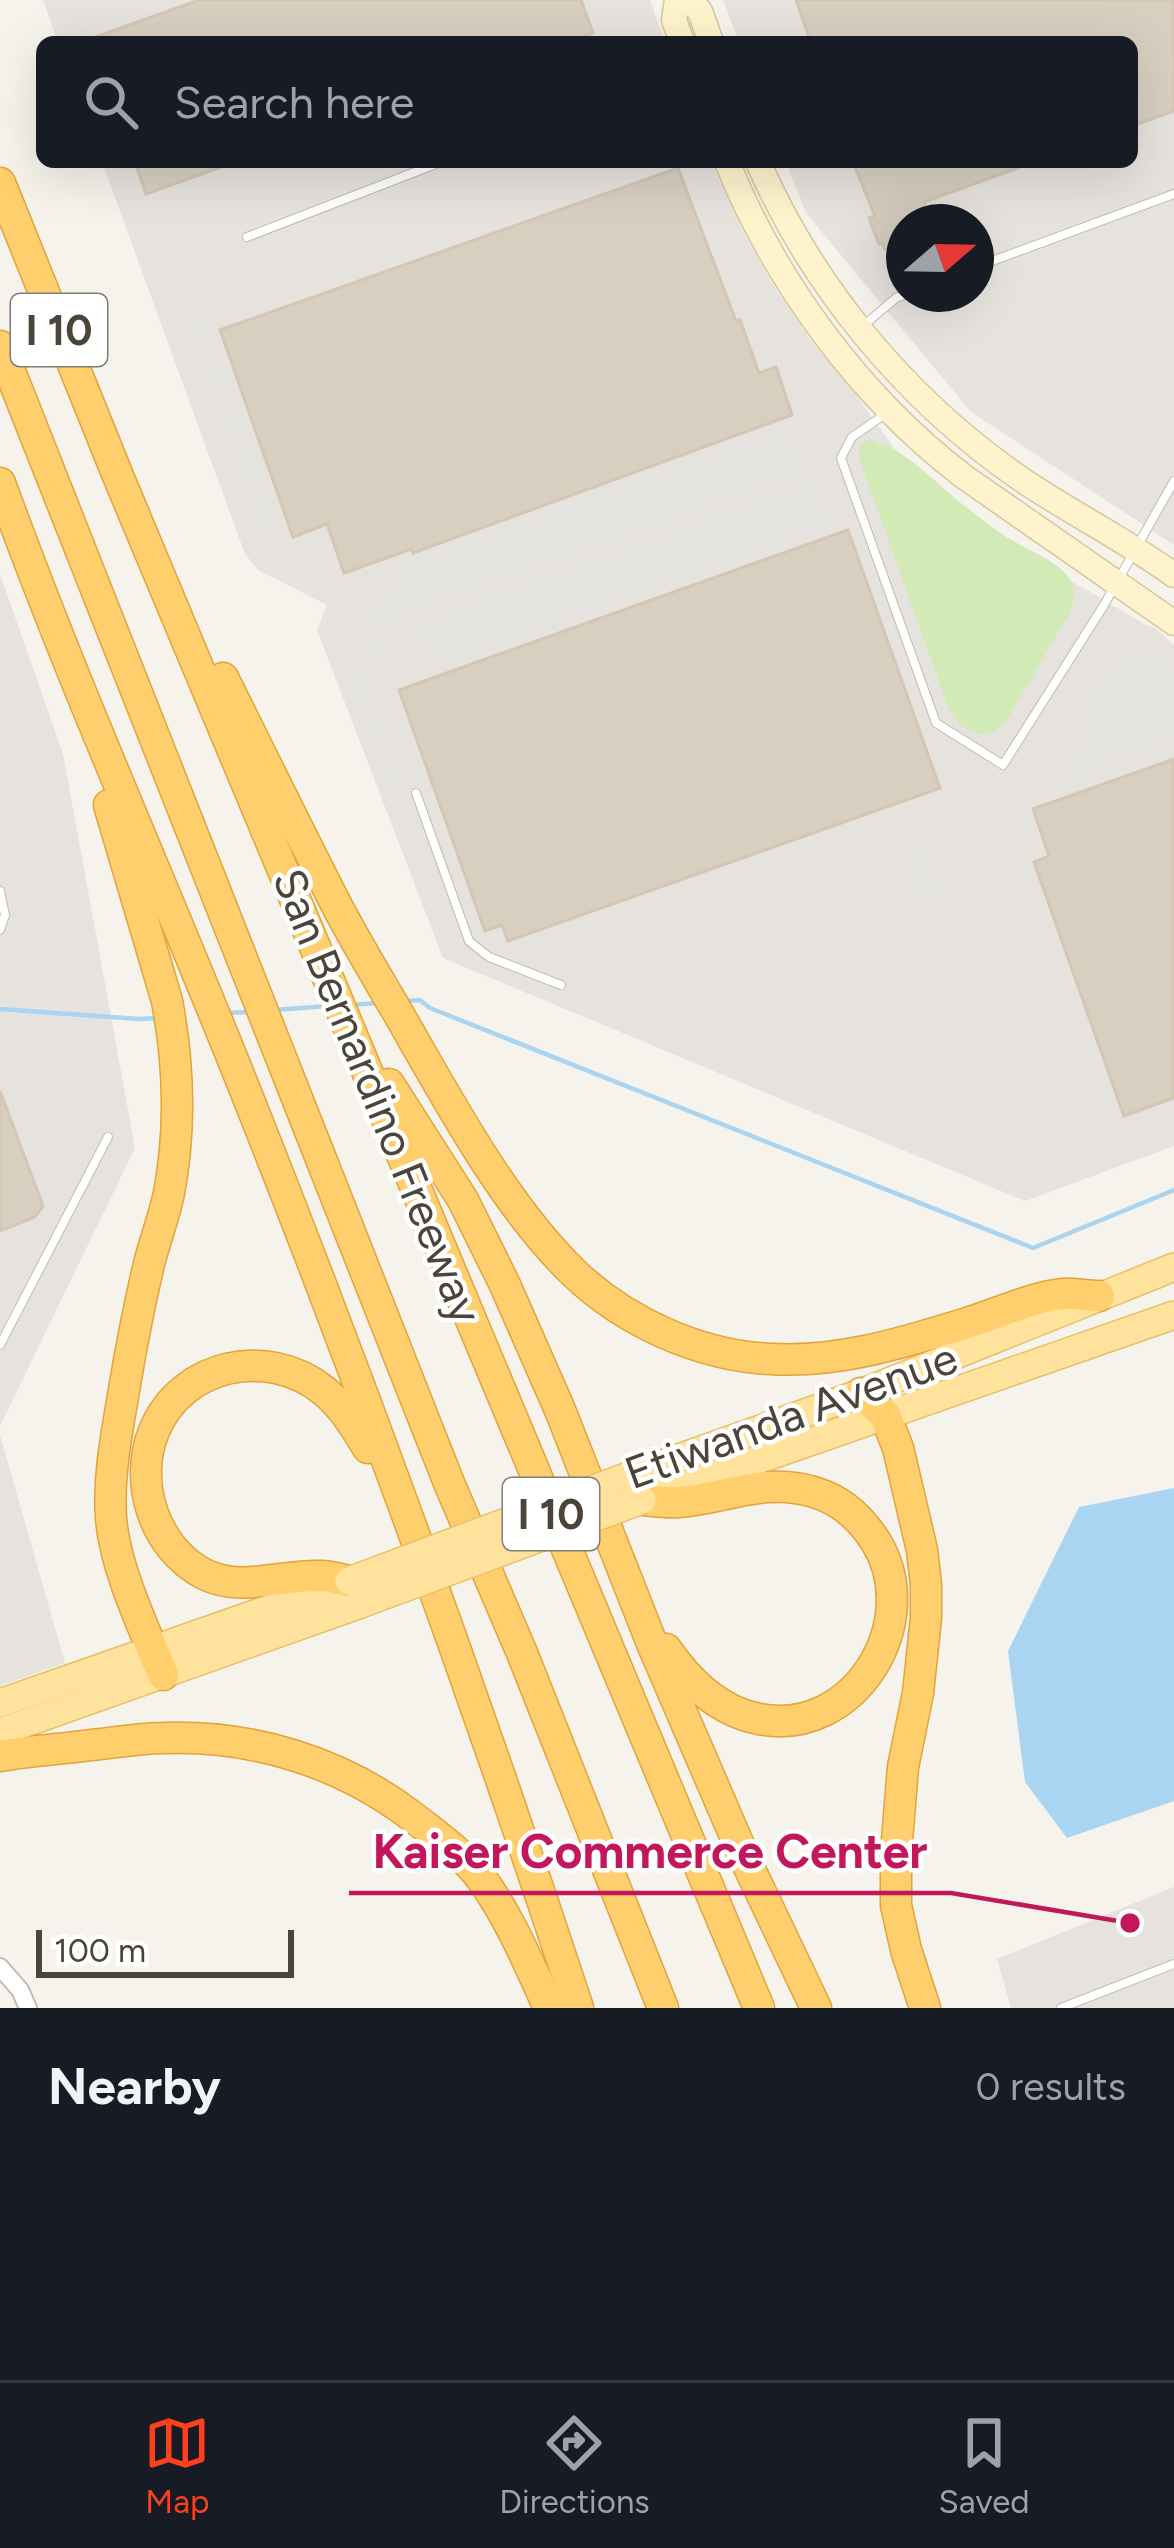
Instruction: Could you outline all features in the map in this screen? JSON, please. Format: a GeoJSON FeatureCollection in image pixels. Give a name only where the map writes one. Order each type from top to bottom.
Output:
{"type":"FeatureCollection","features":[{"type":"Feature","properties":{"kind":"highway","name":"San Bernardino Freeway"},"geometry":{"type":"LineString","coordinates":[[0,183],[759,2008]]}},
{"type":"Feature","properties":{"kind":"highway","name":"San Bernardino Freeway"},"geometry":{"type":"LineString","coordinates":[[0,346],[663,2008]]}},
{"type":"Feature","properties":{"kind":"highway"},"geometry":{"type":"LineString","coordinates":[[118,476],[142,508],[224,681],[380,983],[457,1112],[542,1239],[576,1275],[651,1327],[728,1353],[766,1359],[832,1358],[896,1345],[1060,1294],[1099,1296]]}},
{"type":"Feature","properties":{"kind":"highway"},"geometry":{"type":"LineString","coordinates":[[0,483],[300,1229],[418,1546],[578,2008]]}},
{"type":"Feature","properties":{"kind":"highway"},"geometry":{"type":"LineString","coordinates":[[0,506],[106,794],[170,1016],[178,1113],[175,1155],[133,1342],[110,1484],[120,1558],[158,1662]]}},
{"type":"Feature","properties":{"kind":"highway"},"geometry":{"type":"LineString","coordinates":[[346,1018],[463,1199],[505,1285],[653,1646],[816,2008]]}},
{"type":"Feature","properties":{"kind":"highway"},"geometry":{"type":"LineString","coordinates":[[354,1593],[321,1576],[225,1581],[206,1575],[170,1545],[150,1507],[148,1459],[160,1418],[180,1394],[212,1373],[252,1364],[293,1372],[311,1382],[347,1415],[370,1451],[404,1530],[418,1546]]}},
{"type":"Feature","properties":{"kind":"highway"},"geometry":{"type":"LineString","coordinates":[[861,1393],[885,1415],[898,1448],[926,1584],[918,1694],[903,1767],[896,1853],[896,1905],[925,2008]]}},
{"type":"Feature","properties":{"kind":"highway"},"geometry":{"type":"LineString","coordinates":[[627,1575],[683,1674],[705,1695],[759,1719],[805,1717],[835,1704],[867,1676],[889,1633],[893,1594],[884,1558],[860,1520],[832,1499],[794,1487],[765,1486],[679,1502],[637,1488]]}},
{"type":"Feature","properties":{"kind":"highway"},"geometry":{"type":"LineString","coordinates":[[0,1756],[196,1737],[272,1749],[352,1778],[424,1826],[479,1876],[517,1938],[549,2008]]}},
{"type":"Feature","properties":{"kind":"main road"},"geometry":{"type":"LineString","coordinates":[[677,0],[674,20],[680,36]]}},
{"type":"Feature","properties":{"kind":"main road"},"geometry":{"type":"LineString","coordinates":[[688,0],[700,10],[709,36]]}},
{"type":"Feature","properties":{"kind":"main road"},"geometry":{"type":"LineString","coordinates":[[730,168],[790,285],[890,410],[963,476],[1174,622]]}},
{"type":"Feature","properties":{"kind":"main road"},"geometry":{"type":"LineString","coordinates":[[761,168],[796,237],[897,373],[1022,480],[1174,575]]}},
{"type":"Feature","properties":{"kind":"main road","name":"Etiwanda Avenue"},"geometry":{"type":"LineString","coordinates":[[0,1732],[158,1662],[637,1488],[1174,1267]]}},
{"type":"Feature","properties":{"kind":"main road","name":"Etiwanda Avenue"},"geometry":{"type":"LineString","coordinates":[[637,1488],[885,1415],[1174,1315]]}},
{"type":"Feature","properties":{"kind":"main road","name":"Etiwanda Avenue"},"geometry":{"type":"LineString","coordinates":[[0,1703],[158,1662]]}},
{"type":"Feature","properties":{"kind":"street"},"geometry":{"type":"LineString","coordinates":[[0,1967],[28,2008]]}},
{"type":"Feature","properties":{"kind":"lane"},"geometry":{"type":"LineString","coordinates":[[248,237],[426,168]]}},
{"type":"Feature","properties":{"kind":"lane"},"geometry":{"type":"LineString","coordinates":[[994,261],[1174,194]]}},
{"type":"Feature","properties":{"kind":"lane"},"geometry":{"type":"LineString","coordinates":[[860,328],[886,306]]}},
{"type":"Feature","properties":{"kind":"lane"},"geometry":{"type":"LineString","coordinates":[[890,410],[852,437],[842,458],[936,723],[1003,765],[1118,581],[1174,481]]}},
{"type":"Feature","properties":{"kind":"lane"},"geometry":{"type":"LineString","coordinates":[[416,793],[469,941],[489,957],[561,985]]}},
{"type":"Feature","properties":{"kind":"lane"},"geometry":{"type":"LineString","coordinates":[[0,891],[5,915],[0,930]]}},
{"type":"Feature","properties":{"kind":"lane"},"geometry":{"type":"LineString","coordinates":[[0,1345],[108,1137]]}},
{"type":"Feature","properties":{"kind":"lane"},"geometry":{"type":"LineString","coordinates":[[1061,2008],[1174,1964]]}},
{"type":"Feature","properties":{"kind":"shaded area"},"geometry":{"type":"Polygon","coordinates":[[[43,0],[650,0],[663,36],[56,36],[43,0]]]}},
{"type":"Feature","properties":{"kind":"shaded area"},"geometry":{"type":"Polygon","coordinates":[[[723,0],[1174,0],[1174,545],[971,412],[888,312],[994,312],[994,204],[886,204],[886,309],[806,213],[788,168],[1138,168],[1138,36],[737,36],[723,0]]]}},
{"type":"Feature","properties":{"kind":"shaded area"},"geometry":{"type":"Polygon","coordinates":[[[104,168],[714,168],[775,288],[894,448],[1007,538],[1155,628],[1174,645],[1174,1146],[1025,1201],[443,958],[317,630],[327,605],[258,570],[245,554],[104,168]]]}},
{"type":"Feature","properties":{"kind":"shaded area"},"geometry":{"type":"Polygon","coordinates":[[[199,308],[278,531],[266,535],[187,312],[199,308]]]}},
{"type":"Feature","properties":{"kind":"shaded area"},"geometry":{"type":"Polygon","coordinates":[[[792,426],[803,474],[372,627],[368,614],[395,582],[390,569],[792,426]]]}},
{"type":"Feature","properties":{"kind":"shaded area"},"geometry":{"type":"Polygon","coordinates":[[[814,479],[830,525],[440,665],[415,622],[814,479]]]}},
{"type":"Feature","properties":{"kind":"shaded area"},"geometry":{"type":"Polygon","coordinates":[[[0,574],[63,754],[135,1148],[0,1426],[0,574]]]}},
{"type":"Feature","properties":{"kind":"shaded area"},"geometry":{"type":"Polygon","coordinates":[[[410,624],[414,635],[383,651],[369,675],[370,695],[405,794],[392,799],[355,684],[367,649],[381,636],[410,624]]]}},
{"type":"Feature","properties":{"kind":"shaded area"},"geometry":{"type":"Polygon","coordinates":[[[1153,648],[1174,668],[1174,737],[1170,734],[1144,744],[1147,756],[1127,763],[1122,751],[1101,758],[1106,772],[1076,783],[1063,750],[1079,744],[1083,736],[1073,729],[1119,650],[1132,658],[1144,658],[1153,648]]]}},
{"type":"Feature","properties":{"kind":"shaded area"},"geometry":{"type":"Polygon","coordinates":[[[923,848],[948,901],[920,911],[901,856],[923,848]]]}},
{"type":"Feature","properties":{"kind":"shaded area"},"geometry":{"type":"Polygon","coordinates":[[[0,1435],[65,1663],[0,1686],[0,1435]]]}},
{"type":"Feature","properties":{"kind":"shaded area"},"geometry":{"type":"Polygon","coordinates":[[[1174,1887],[1174,2008],[1011,2008],[997,1959],[1174,1887]]]}},
{"type":"Feature","properties":{"kind":"green space"},"geometry":{"type":"Polygon","coordinates":[[[871,438],[909,459],[998,532],[1051,562],[1073,585],[1068,616],[1005,723],[987,735],[966,728],[950,712],[859,458],[859,447],[871,438]]]}},
{"type":"Feature","properties":{"kind":"water"},"geometry":{"type":"Polygon","coordinates":[[[1174,1488],[1174,1801],[1067,1838],[1025,1782],[1008,1651],[1079,1507],[1174,1488]]]}},
{"type":"Feature","properties":{"kind":"building"},"geometry":{"type":"Polygon","coordinates":[[[199,0],[581,0],[593,33],[585,36],[98,36],[199,0]]]}},
{"type":"Feature","properties":{"kind":"building"},"geometry":{"type":"Polygon","coordinates":[[[796,0],[1174,0],[1174,111],[1138,124],[1138,36],[809,36],[796,0]]]}},
{"type":"Feature","properties":{"kind":"building"},"geometry":{"type":"Polygon","coordinates":[[[137,168],[218,168],[146,194],[137,168]]]}},
{"type":"Feature","properties":{"kind":"building"},"geometry":{"type":"Polygon","coordinates":[[[678,168],[759,373],[776,367],[792,415],[413,553],[412,549],[344,573],[327,524],[293,537],[220,330],[678,168]]]}},
{"type":"Feature","properties":{"kind":"building"},"geometry":{"type":"Polygon","coordinates":[[[855,168],[1018,168],[925,204],[886,204],[886,249],[879,244],[869,218],[875,216],[855,168]]]}},
{"type":"Feature","properties":{"kind":"building"},"geometry":{"type":"Polygon","coordinates":[[[848,530],[940,788],[508,941],[502,925],[485,931],[399,690],[848,530]]]}},
{"type":"Feature","properties":{"kind":"building"},"geometry":{"type":"Polygon","coordinates":[[[1174,759],[1174,1098],[1124,1116],[1034,862],[1049,856],[1033,809],[1174,759]]]}},
{"type":"Feature","properties":{"kind":"building"},"geometry":{"type":"Polygon","coordinates":[[[0,1091],[43,1206],[35,1217],[0,1231],[0,1091]]]}},
{"type":"Feature","properties":{"kind":"waterway"},"geometry":{"type":"LineString","coordinates":[[406,1001],[420,1000],[430,1008],[1033,1248],[1174,1190]]}},
{"type":"Feature","properties":{"kind":"waterway"},"geometry":{"type":"LineString","coordinates":[[352,1005],[376,1003]]}},
{"type":"Feature","properties":{"kind":"waterway"},"geometry":{"type":"LineString","coordinates":[[274,1010],[328,1006]]}},
{"type":"Feature","properties":{"kind":"waterway"},"geometry":{"type":"LineString","coordinates":[[0,1009],[161,1018]]}},
{"type":"Feature","properties":{"kind":"waterway"},"geometry":{"type":"LineString","coordinates":[[226,1013],[250,1012]]}},
{"type":"Feature","properties":{"kind":"place","name":"Kaiser Commerce Center"},"geometry":{"type":"Point","coordinates":[1130,1923]}}]}
